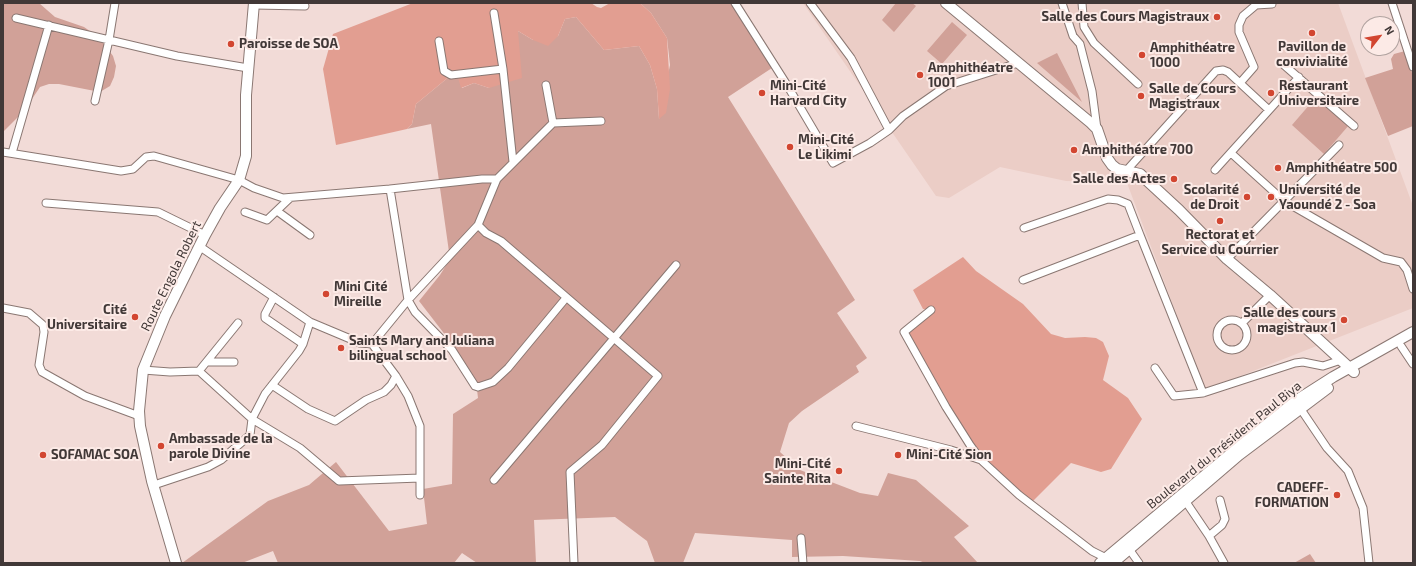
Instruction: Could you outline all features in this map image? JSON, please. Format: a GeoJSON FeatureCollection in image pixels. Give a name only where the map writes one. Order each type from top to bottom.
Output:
{"type":"FeatureCollection","features":[{"type":"Feature","properties":{"kind":"street"},"geometry":{"type":"LineString","coordinates":[[95,102],[109,40],[115,3]]}},
{"type":"Feature","properties":{"kind":"street"},"geometry":{"type":"LineString","coordinates":[[735,3],[787,85],[833,163],[889,130],[903,116],[946,86],[1018,63]]}},
{"type":"Feature","properties":{"kind":"street"},"geometry":{"type":"LineString","coordinates":[[810,3],[851,58],[889,130]]}},
{"type":"Feature","properties":{"kind":"street"},"geometry":{"type":"LineString","coordinates":[[946,3],[1075,109],[1097,129]]}},
{"type":"Feature","properties":{"kind":"street"},"geometry":{"type":"LineString","coordinates":[[1062,3],[1074,36],[1080,44],[1092,91],[1097,129],[1107,158],[1112,165],[1117,169],[1140,174],[1179,210],[1227,259],[1270,295],[1352,370]]}},
{"type":"Feature","properties":{"kind":"street"},"geometry":{"type":"LineString","coordinates":[[1082,3],[1084,27],[1094,43],[1138,84]]}},
{"type":"Feature","properties":{"kind":"street"},"geometry":{"type":"LineString","coordinates":[[1392,3],[1413,67]]}},
{"type":"Feature","properties":{"kind":"street"},"geometry":{"type":"LineString","coordinates":[[254,4],[305,6]]}},
{"type":"Feature","properties":{"kind":"street","name":"Route Engola Robert"},"geometry":{"type":"LineString","coordinates":[[176,563],[141,433],[139,416],[143,370],[162,323],[199,246],[220,208],[239,180],[247,148],[246,95],[254,4]]}},
{"type":"Feature","properties":{"kind":"street"},"geometry":{"type":"LineString","coordinates":[[1240,82],[1254,67],[1239,32],[1239,25],[1243,16],[1256,5],[1272,4]]}},
{"type":"Feature","properties":{"kind":"street"},"geometry":{"type":"LineString","coordinates":[[494,13],[503,69],[513,162]]}},
{"type":"Feature","properties":{"kind":"street"},"geometry":{"type":"LineString","coordinates":[[16,18],[177,56],[248,68]]}},
{"type":"Feature","properties":{"kind":"street"},"geometry":{"type":"LineString","coordinates":[[12,153],[49,25]]}},
{"type":"Feature","properties":{"kind":"street"},"geometry":{"type":"LineString","coordinates":[[439,41],[444,71],[451,75],[503,69]]}},
{"type":"Feature","properties":{"kind":"street"},"geometry":{"type":"LineString","coordinates":[[1284,65],[1354,126]]}},
{"type":"Feature","properties":{"kind":"street"},"geometry":{"type":"LineString","coordinates":[[1126,171],[1216,71],[1223,70],[1228,72],[1269,110]]}},
{"type":"Feature","properties":{"kind":"street"},"geometry":{"type":"LineString","coordinates":[[1215,170],[1299,77]]}},
{"type":"Feature","properties":{"kind":"street"},"geometry":{"type":"LineString","coordinates":[[546,85],[553,124]]}},
{"type":"Feature","properties":{"kind":"street"},"geometry":{"type":"LineString","coordinates":[[372,344],[408,300],[478,225],[497,179],[513,162],[553,124],[601,121]]}},
{"type":"Feature","properties":{"kind":"street"},"geometry":{"type":"LineString","coordinates":[[1227,259],[1339,145]]}},
{"type":"Feature","properties":{"kind":"street"},"geometry":{"type":"LineString","coordinates":[[3,152],[121,171],[133,169],[146,157],[154,156],[239,180],[254,188],[290,198],[390,189],[476,179],[497,179]]}},
{"type":"Feature","properties":{"kind":"street"},"geometry":{"type":"LineString","coordinates":[[1231,153],[1284,201],[1384,258],[1401,262],[1407,270],[1413,289]]}},
{"type":"Feature","properties":{"kind":"street"},"geometry":{"type":"LineString","coordinates":[[390,189],[408,300],[415,312],[452,350],[475,386],[478,387],[493,382],[508,368],[566,298]]}},
{"type":"Feature","properties":{"kind":"street"},"geometry":{"type":"LineString","coordinates":[[245,212],[267,220],[290,198]]}},
{"type":"Feature","properties":{"kind":"street"},"geometry":{"type":"LineString","coordinates":[[1024,228],[1108,199],[1118,200],[1128,204],[1203,393]]}},
{"type":"Feature","properties":{"kind":"street"},"geometry":{"type":"LineString","coordinates":[[46,203],[126,209],[149,213],[158,212],[205,235]]}},
{"type":"Feature","properties":{"kind":"street"},"geometry":{"type":"LineString","coordinates":[[277,210],[310,235]]}},
{"type":"Feature","properties":{"kind":"street"},"geometry":{"type":"LineString","coordinates":[[478,225],[486,233],[501,241],[613,339],[658,376],[602,445],[570,472],[574,563]]}},
{"type":"Feature","properties":{"kind":"street"},"geometry":{"type":"LineString","coordinates":[[1023,280],[1140,235]]}},
{"type":"Feature","properties":{"kind":"street"},"geometry":{"type":"LineString","coordinates":[[199,246],[310,322],[360,343],[372,344],[396,376],[408,396],[420,426],[420,495]]}},
{"type":"Feature","properties":{"kind":"street"},"geometry":{"type":"LineString","coordinates":[[494,480],[676,265]]}},
{"type":"Feature","properties":{"kind":"street"},"geometry":{"type":"LineString","coordinates":[[1242,323],[1270,295]]}},
{"type":"Feature","properties":{"kind":"street"},"geometry":{"type":"LineString","coordinates":[[274,297],[265,314],[265,318],[302,344]]}},
{"type":"Feature","properties":{"kind":"street"},"geometry":{"type":"LineString","coordinates":[[3,308],[29,314],[43,325],[44,332],[39,365],[42,372],[85,396],[139,416]]}},
{"type":"Feature","properties":{"kind":"street"},"geometry":{"type":"LineString","coordinates":[[931,310],[904,332],[946,407],[981,460],[1030,504],[1106,561]]}},
{"type":"Feature","properties":{"kind":"street"},"geometry":{"type":"LineString","coordinates":[[1233,320],[1242,323],[1247,334],[1243,344],[1231,350],[1222,346],[1218,334],[1221,324],[1233,320]]}},
{"type":"Feature","properties":{"kind":"street"},"geometry":{"type":"LineString","coordinates":[[154,485],[208,467],[221,460],[250,435],[252,419],[272,385],[299,351],[310,322]]}},
{"type":"Feature","properties":{"kind":"street"},"geometry":{"type":"LineString","coordinates":[[199,371],[238,323]]}},
{"type":"Feature","properties":{"kind":"street","name":"Boulevard du Président Paul Biya"},"geometry":{"type":"LineString","coordinates":[[1106,561],[1130,549],[1239,455],[1300,408],[1352,370],[1413,332]]}},
{"type":"Feature","properties":{"kind":"street","name":"Boulevard du Président Paul Biya"},"geometry":{"type":"LineString","coordinates":[[1106,561],[1235,450],[1297,400],[1352,370],[1413,340]]}},
{"type":"Feature","properties":{"kind":"street"},"geometry":{"type":"LineString","coordinates":[[1401,346],[1413,364]]}},
{"type":"Feature","properties":{"kind":"street"},"geometry":{"type":"LineString","coordinates":[[1155,368],[1174,396],[1203,393],[1295,363],[1303,362],[1323,366],[1342,360]]}},
{"type":"Feature","properties":{"kind":"street"},"geometry":{"type":"LineString","coordinates":[[206,362],[234,362]]}},
{"type":"Feature","properties":{"kind":"street"},"geometry":{"type":"LineString","coordinates":[[143,370],[170,372],[199,371],[252,419],[300,448],[338,481],[420,478]]}},
{"type":"Feature","properties":{"kind":"street"},"geometry":{"type":"LineString","coordinates":[[272,385],[308,409],[335,421],[366,400],[384,392],[391,385],[396,376]]}},
{"type":"Feature","properties":{"kind":"street"},"geometry":{"type":"LineString","coordinates":[[1300,408],[1327,448],[1348,471],[1363,508],[1369,563]]}},
{"type":"Feature","properties":{"kind":"street"},"geometry":{"type":"LineString","coordinates":[[856,426],[951,450],[981,460]]}},
{"type":"Feature","properties":{"kind":"street"},"geometry":{"type":"LineString","coordinates":[[1209,536],[1222,525],[1225,520],[1220,500]]}},
{"type":"Feature","properties":{"kind":"street"},"geometry":{"type":"LineString","coordinates":[[1186,502],[1209,536],[1224,563]]}},
{"type":"Feature","properties":{"kind":"street"},"geometry":{"type":"LineString","coordinates":[[801,538],[803,563]]}},
{"type":"Feature","properties":{"kind":"street"},"geometry":{"type":"LineString","coordinates":[[1130,549],[1139,563]]}},
{"type":"Feature","properties":{"kind":"shaded area"},"geometry":{"type":"Polygon","coordinates":[[[3,3],[39,3],[55,17],[84,27],[100,38],[113,56],[116,66],[114,77],[110,86],[100,92],[59,84],[49,84],[40,87],[24,111],[3,132],[3,3]]]}},
{"type":"Feature","properties":{"kind":"shaded area"},"geometry":{"type":"Polygon","coordinates":[[[413,3],[591,3],[601,8],[610,3],[640,3],[651,13],[667,38],[670,89],[666,113],[659,119],[657,89],[650,65],[639,46],[604,50],[576,17],[565,19],[558,36],[548,46],[533,40],[518,31],[522,78],[489,88],[474,83],[461,88],[456,71],[416,104],[412,124],[407,129],[336,145],[323,69],[333,34],[413,3]]]}},
{"type":"Feature","properties":{"kind":"shaded area"},"geometry":{"type":"Polygon","coordinates":[[[640,3],[735,3],[775,66],[728,97],[855,300],[837,313],[867,358],[856,366],[859,372],[802,411],[789,423],[780,452],[800,470],[860,493],[878,496],[888,473],[916,480],[969,526],[954,537],[978,563],[925,563],[920,561],[843,556],[792,557],[792,540],[695,533],[683,563],[655,563],[647,541],[615,517],[534,520],[536,563],[477,563],[462,553],[454,563],[278,563],[273,551],[242,563],[182,563],[268,501],[309,485],[336,462],[389,531],[427,524],[423,489],[452,484],[453,414],[478,398],[476,381],[446,336],[419,301],[440,275],[450,259],[431,124],[407,129],[412,124],[416,104],[456,71],[462,88],[474,83],[489,88],[518,31],[533,40],[558,36],[565,19],[576,17],[604,50],[639,46],[650,65],[657,89],[659,119],[670,65],[667,38],[651,13],[640,3]]]}},
{"type":"Feature","properties":{"kind":"shaded area","name":"Université de Yaoundé 2 - Soa"},"geometry":{"type":"Polygon","coordinates":[[[803,3],[1338,3],[1413,206],[1413,308],[1205,390],[1127,183],[1066,181],[1000,167],[949,198],[936,196],[803,3]]]}},
{"type":"Feature","properties":{"kind":"shaded area"},"geometry":{"type":"Polygon","coordinates":[[[896,3],[912,3],[916,6],[894,32],[882,20],[896,3]]]}},
{"type":"Feature","properties":{"kind":"shaded area"},"geometry":{"type":"Polygon","coordinates":[[[952,22],[967,35],[942,64],[927,51],[952,22]]]}},
{"type":"Feature","properties":{"kind":"shaded area"},"geometry":{"type":"Polygon","coordinates":[[[1405,51],[1413,76],[1413,126],[1388,136],[1365,78],[1393,69],[1391,59],[1393,56],[1400,56],[1400,52],[1405,51]]]}},
{"type":"Feature","properties":{"kind":"shaded area"},"geometry":{"type":"Polygon","coordinates":[[[1057,53],[1082,102],[1037,63],[1057,53]]]}},
{"type":"Feature","properties":{"kind":"shaded area"},"geometry":{"type":"Polygon","coordinates":[[[1317,96],[1349,125],[1324,154],[1292,125],[1317,96]]]}},
{"type":"Feature","properties":{"kind":"shaded area"},"geometry":{"type":"Polygon","coordinates":[[[963,257],[976,271],[1023,304],[1051,334],[1065,338],[1096,338],[1103,342],[1109,356],[1103,380],[1128,398],[1142,419],[1111,469],[1101,472],[1071,463],[1030,504],[984,463],[904,332],[930,310],[923,309],[913,290],[963,257]]]}},
{"type":"Feature","properties":{"kind":"shaded area"},"geometry":{"type":"Polygon","coordinates":[[[1310,554],[1316,563],[1294,563],[1310,554]]]}},
{"type":"Feature","properties":{"kind":"place","name":"Salle des Cours Magistraux"},"geometry":{"type":"Point","coordinates":[1217,17]}},
{"type":"Feature","properties":{"kind":"place","name":"Pavillon de convivialité"},"geometry":{"type":"Point","coordinates":[1312,33]}},
{"type":"Feature","properties":{"kind":"place","name":"Paroisse de SOA"},"geometry":{"type":"Point","coordinates":[231,44]}},
{"type":"Feature","properties":{"kind":"place","name":"Amphithéatre 1000"},"geometry":{"type":"Point","coordinates":[1142,55]}},
{"type":"Feature","properties":{"kind":"place","name":"Amphithéatre 1001"},"geometry":{"type":"Point","coordinates":[920,75]}},
{"type":"Feature","properties":{"kind":"place","name":"Mini-Cité Harvard City"},"geometry":{"type":"Point","coordinates":[762,93]}},
{"type":"Feature","properties":{"kind":"place","name":"Restaurant Universitaire"},"geometry":{"type":"Point","coordinates":[1271,93]}},
{"type":"Feature","properties":{"kind":"place","name":"Salle de Cours Magistraux"},"geometry":{"type":"Point","coordinates":[1141,96]}},
{"type":"Feature","properties":{"kind":"place","name":"Mini-Cité Le Likimi"},"geometry":{"type":"Point","coordinates":[790,147]}},
{"type":"Feature","properties":{"kind":"place","name":"Amphithéatre 700"},"geometry":{"type":"Point","coordinates":[1074,150]}},
{"type":"Feature","properties":{"kind":"place","name":"Amphithéatre 500"},"geometry":{"type":"Point","coordinates":[1278,168]}},
{"type":"Feature","properties":{"kind":"place","name":"Salle des Actes"},"geometry":{"type":"Point","coordinates":[1174,179]}},
{"type":"Feature","properties":{"kind":"place","name":"Scolarité de Droit"},"geometry":{"type":"Point","coordinates":[1247,197]}},
{"type":"Feature","properties":{"kind":"place","name":"Université de Yaoundé 2 - Soa"},"geometry":{"type":"Point","coordinates":[1271,197]}},
{"type":"Feature","properties":{"kind":"place","name":"Rectorat et Service du Courrier"},"geometry":{"type":"Point","coordinates":[1220,221]}},
{"type":"Feature","properties":{"kind":"place","name":"Mini Cité Mireille"},"geometry":{"type":"Point","coordinates":[326,294]}},
{"type":"Feature","properties":{"kind":"place","name":"Cité Universitaire"},"geometry":{"type":"Point","coordinates":[135,317]}},
{"type":"Feature","properties":{"kind":"place","name":"Salle des cours magistraux 1"},"geometry":{"type":"Point","coordinates":[1344,320]}},
{"type":"Feature","properties":{"kind":"place","name":"Saints Mary and Juliana bilingual school"},"geometry":{"type":"Point","coordinates":[341,348]}},
{"type":"Feature","properties":{"kind":"place","name":"Ambassade de la parole Divine"},"geometry":{"type":"Point","coordinates":[161,446]}},
{"type":"Feature","properties":{"kind":"place","name":"SOFAMAC SOA"},"geometry":{"type":"Point","coordinates":[43,455]}},
{"type":"Feature","properties":{"kind":"place","name":"Mini-Cité Sion"},"geometry":{"type":"Point","coordinates":[898,455]}},
{"type":"Feature","properties":{"kind":"place","name":"Mini-Cité Sainte Rita"},"geometry":{"type":"Point","coordinates":[839,471]}},
{"type":"Feature","properties":{"kind":"place","name":"CADEFF- FORMATION"},"geometry":{"type":"Point","coordinates":[1337,495]}}]}
